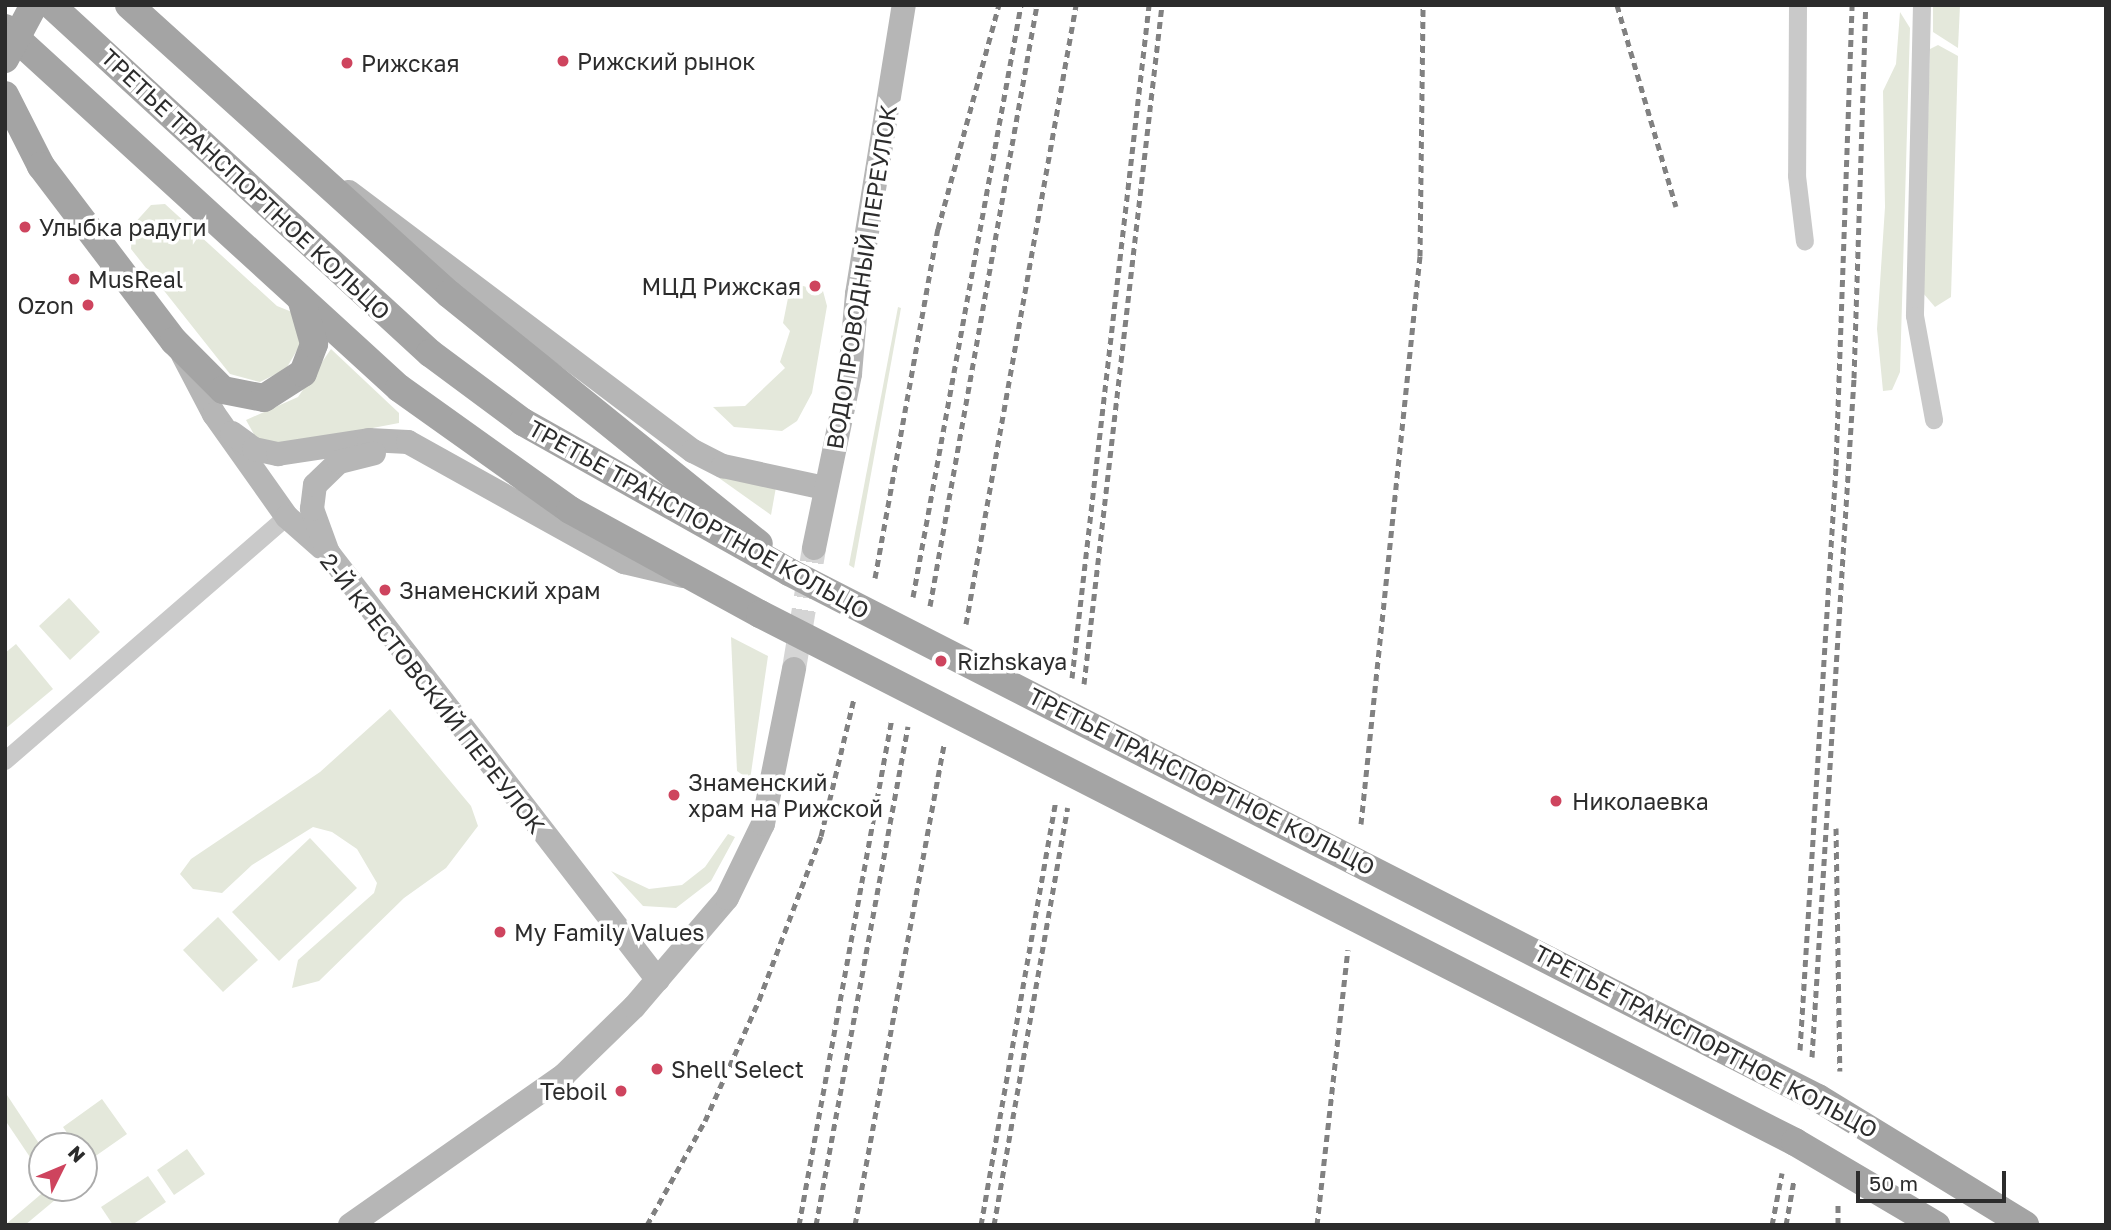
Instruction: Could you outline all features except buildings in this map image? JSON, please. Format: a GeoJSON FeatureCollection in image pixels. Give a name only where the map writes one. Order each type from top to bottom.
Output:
{"type":"FeatureCollection","features":[{"type":"Feature","properties":{"kind":"main road"},"geometry":{"type":"LineString","coordinates":[[5,21],[22,5]]}},
{"type":"Feature","properties":{"kind":"main road"},"geometry":{"type":"LineString","coordinates":[[5,59],[34,5]]}},
{"type":"Feature","properties":{"kind":"main road","name":"ТРЕТЬЕ ТРАНСПОРТНОЕ КОЛЬЦО"},"geometry":{"type":"LineString","coordinates":[[51,5],[430,353],[523,422],[789,572],[1818,1098],[2025,1225]]}},
{"type":"Feature","properties":{"kind":"main road"},"geometry":{"type":"LineString","coordinates":[[129,5],[304,164],[500,336],[685,478],[789,572]]}},
{"type":"Feature","properties":{"kind":"main road","name":"ВОДОПРОВОДНЫЙ ПЕРЕУЛОК"},"geometry":{"type":"LineString","coordinates":[[814,548],[850,374],[857,294],[904,5]]}},
{"type":"Feature","properties":{"kind":"main road","name":"ТРЕТЬЕ ТРАНСПОРТНОЕ КОЛЬЦО"},"geometry":{"type":"LineString","coordinates":[[5,28],[410,397],[496,463],[692,578],[1783,1136],[1936,1225]]}},
{"type":"Feature","properties":{"kind":"main road","name":"2-Й КРЕСТОВСКИЙ ПЕРЕУЛОК"},"geometry":{"type":"LineString","coordinates":[[5,95],[41,166]]}},
{"type":"Feature","properties":{"kind":"main road","name":"2-Й КРЕСТОВСКИЙ ПЕРЕУЛОК"},"geometry":{"type":"LineString","coordinates":[[5,132],[41,166],[174,341],[220,424],[287,517],[329,554],[658,980]]}},
{"type":"Feature","properties":{"kind":"main road"},"geometry":{"type":"LineString","coordinates":[[304,164],[398,224],[693,452],[730,468],[825,488]]}},
{"type":"Feature","properties":{"kind":"main road"},"geometry":{"type":"LineString","coordinates":[[174,341],[223,390],[264,398],[293,383],[311,358],[312,321],[298,297]]}},
{"type":"Feature","properties":{"kind":"main road"},"geometry":{"type":"LineString","coordinates":[[220,424],[266,453],[369,440],[408,442],[474,482],[635,567],[692,578]]}},
{"type":"Feature","properties":{"kind":"main road"},"geometry":{"type":"LineString","coordinates":[[329,554],[312,496],[319,478],[339,462],[405,454],[474,482]]}},
{"type":"Feature","properties":{"kind":"main road"},"geometry":{"type":"LineString","coordinates":[[350,1225],[564,1075],[658,980],[727,898],[752,853],[772,793],[794,669]]}},
{"type":"Feature","properties":{"kind":"street"},"geometry":{"type":"LineString","coordinates":[[1798,5],[1797,176],[1805,242]]}},
{"type":"Feature","properties":{"kind":"street"},"geometry":{"type":"LineString","coordinates":[[1922,5],[1915,316],[1934,420]]}},
{"type":"Feature","properties":{"kind":"street"},"geometry":{"type":"LineString","coordinates":[[5,761],[287,517]]}},
{"type":"Feature","properties":{"kind":"shaded area"},"geometry":{"type":"Polygon","coordinates":[[[1933,5],[1960,5],[1958,48],[1933,32],[1933,5]]]}},
{"type":"Feature","properties":{"kind":"shaded area"},"geometry":{"type":"Polygon","coordinates":[[[1900,12],[1910,28],[1900,372],[1892,390],[1883,391],[1877,329],[1885,207],[1883,91],[1896,64],[1900,12]]]}},
{"type":"Feature","properties":{"kind":"shaded area"},"geometry":{"type":"Polygon","coordinates":[[[1938,45],[1958,56],[1951,297],[1935,307],[1923,293],[1930,49],[1938,45]]]}},
{"type":"Feature","properties":{"kind":"shaded area"},"geometry":{"type":"Polygon","coordinates":[[[165,204],[277,306],[292,312],[300,345],[286,369],[260,382],[230,374],[131,249],[132,226],[151,205],[165,204]]]}},
{"type":"Feature","properties":{"kind":"shaded area"},"geometry":{"type":"Polygon","coordinates":[[[791,283],[823,291],[827,306],[812,393],[797,421],[782,431],[734,427],[713,407],[745,406],[785,368],[780,362],[790,331],[783,323],[791,283]]]}},
{"type":"Feature","properties":{"kind":"shaded area"},"geometry":{"type":"Polygon","coordinates":[[[898,307],[901,308],[854,568],[849,565],[898,307]]]}},
{"type":"Feature","properties":{"kind":"shaded area"},"geometry":{"type":"Polygon","coordinates":[[[331,349],[399,413],[399,423],[283,445],[256,438],[246,420],[298,397],[331,349]]]}},
{"type":"Feature","properties":{"kind":"shaded area"},"geometry":{"type":"Polygon","coordinates":[[[721,472],[776,487],[771,515],[719,478],[721,472]]]}},
{"type":"Feature","properties":{"kind":"shaded area"},"geometry":{"type":"Polygon","coordinates":[[[69,598],[100,632],[70,660],[39,626],[69,598]]]}},
{"type":"Feature","properties":{"kind":"shaded area"},"geometry":{"type":"Polygon","coordinates":[[[731,637],[768,656],[750,780],[737,771],[731,637]]]}},
{"type":"Feature","properties":{"kind":"shaded area"},"geometry":{"type":"Polygon","coordinates":[[[16,644],[53,689],[5,729],[5,653],[16,644]]]}},
{"type":"Feature","properties":{"kind":"shaded area"},"geometry":{"type":"Polygon","coordinates":[[[390,709],[471,806],[478,826],[446,868],[404,898],[319,981],[292,988],[298,960],[374,893],[377,883],[357,849],[332,832],[313,827],[252,865],[222,893],[193,889],[180,874],[191,859],[320,772],[390,709]]]}},
{"type":"Feature","properties":{"kind":"shaded area"},"geometry":{"type":"Polygon","coordinates":[[[728,834],[735,837],[711,881],[676,908],[643,906],[611,871],[649,889],[682,885],[705,867],[728,834]]]}},
{"type":"Feature","properties":{"kind":"shaded area"},"geometry":{"type":"Polygon","coordinates":[[[310,838],[357,888],[279,961],[232,912],[310,838]]]}},
{"type":"Feature","properties":{"kind":"shaded area"},"geometry":{"type":"Polygon","coordinates":[[[218,917],[258,960],[223,992],[183,950],[218,917]]]}},
{"type":"Feature","properties":{"kind":"shaded area"},"geometry":{"type":"Polygon","coordinates":[[[5,1092],[31,1132],[28,1132],[28,1154],[5,1120],[5,1092]]]}},
{"type":"Feature","properties":{"kind":"shaded area"},"geometry":{"type":"Polygon","coordinates":[[[102,1099],[127,1134],[98,1154],[98,1132],[66,1132],[63,1127],[102,1099]]]}},
{"type":"Feature","properties":{"kind":"shaded area"},"geometry":{"type":"Polygon","coordinates":[[[187,1149],[205,1174],[174,1195],[157,1170],[187,1149]]]}},
{"type":"Feature","properties":{"kind":"shaded area"},"geometry":{"type":"Polygon","coordinates":[[[148,1176],[166,1202],[132,1225],[113,1225],[101,1207],[148,1176]]]}},
{"type":"Feature","properties":{"kind":"shaded area"},"geometry":{"type":"Polygon","coordinates":[[[32,1202],[53,1202],[25,1225],[5,1225],[32,1202]]]}},
{"type":"Feature","properties":{"kind":"tunnel"},"geometry":{"type":"LineString","coordinates":[[794,669],[814,548]]}},
{"type":"Feature","properties":{"kind":"railway"},"geometry":{"type":"LineString","coordinates":[[875,578],[938,229],[999,5]]}},
{"type":"Feature","properties":{"kind":"railway"},"geometry":{"type":"LineString","coordinates":[[913,597],[1021,5]]}},
{"type":"Feature","properties":{"kind":"railway"},"geometry":{"type":"LineString","coordinates":[[930,606],[1037,5]]}},
{"type":"Feature","properties":{"kind":"railway"},"geometry":{"type":"LineString","coordinates":[[966,624],[1076,5]]}},
{"type":"Feature","properties":{"kind":"railway"},"geometry":{"type":"LineString","coordinates":[[1072,678],[1149,5]]}},
{"type":"Feature","properties":{"kind":"railway"},"geometry":{"type":"LineString","coordinates":[[1084,684],[1162,5]]}},
{"type":"Feature","properties":{"kind":"railway"},"geometry":{"type":"LineString","coordinates":[[1361,824],[1420,256],[1423,5]]}},
{"type":"Feature","properties":{"kind":"railway"},"geometry":{"type":"LineString","coordinates":[[1617,5],[1676,207]]}},
{"type":"Feature","properties":{"kind":"railway"},"geometry":{"type":"LineString","coordinates":[[1800,1050],[1836,466],[1852,5]]}},
{"type":"Feature","properties":{"kind":"railway"},"geometry":{"type":"LineString","coordinates":[[1812,1057],[1854,378],[1866,5]]}},
{"type":"Feature","properties":{"kind":"railway"},"geometry":{"type":"LineString","coordinates":[[647,1225],[705,1121],[759,1000],[821,836],[854,699]]}},
{"type":"Feature","properties":{"kind":"railway"},"geometry":{"type":"LineString","coordinates":[[799,1225],[892,718]]}},
{"type":"Feature","properties":{"kind":"railway"},"geometry":{"type":"LineString","coordinates":[[816,1225],[908,726]]}},
{"type":"Feature","properties":{"kind":"railway"},"geometry":{"type":"LineString","coordinates":[[855,1225],[944,745]]}},
{"type":"Feature","properties":{"kind":"railway"},"geometry":{"type":"LineString","coordinates":[[981,1225],[1056,801]]}},
{"type":"Feature","properties":{"kind":"railway"},"geometry":{"type":"LineString","coordinates":[[994,1225],[1068,807]]}},
{"type":"Feature","properties":{"kind":"railway"},"geometry":{"type":"LineString","coordinates":[[1836,828],[1840,1071]]}},
{"type":"Feature","properties":{"kind":"railway"},"geometry":{"type":"LineString","coordinates":[[1317,1225],[1348,950]]}},
{"type":"Feature","properties":{"kind":"railway"},"geometry":{"type":"LineString","coordinates":[[1772,1225],[1782,1173]]}},
{"type":"Feature","properties":{"kind":"railway"},"geometry":{"type":"LineString","coordinates":[[1786,1225],[1794,1180]]}},
{"type":"Feature","properties":{"kind":"railway"},"geometry":{"type":"LineString","coordinates":[[1838,1204],[1838,1225]]}},
{"type":"Feature","properties":{"kind":"place","name":"Рижский рынок"},"geometry":{"type":"Point","coordinates":[563,61]}},
{"type":"Feature","properties":{"kind":"place","name":"Рижская"},"geometry":{"type":"Point","coordinates":[347,63]}},
{"type":"Feature","properties":{"kind":"place","name":"Улыбка радуги"},"geometry":{"type":"Point","coordinates":[25,227]}},
{"type":"Feature","properties":{"kind":"place","name":"MusReal"},"geometry":{"type":"Point","coordinates":[74,279]}},
{"type":"Feature","properties":{"kind":"place","name":"МЦД Рижская"},"geometry":{"type":"Point","coordinates":[815,286]}},
{"type":"Feature","properties":{"kind":"place","name":"Ozon"},"geometry":{"type":"Point","coordinates":[88,305]}},
{"type":"Feature","properties":{"kind":"place","name":"Знаменский храм"},"geometry":{"type":"Point","coordinates":[385,590]}},
{"type":"Feature","properties":{"kind":"place","name":"Rizhskaya"},"geometry":{"type":"Point","coordinates":[941,661]}},
{"type":"Feature","properties":{"kind":"place","name":"Знаменский храм на Рижской"},"geometry":{"type":"Point","coordinates":[674,795]}},
{"type":"Feature","properties":{"kind":"place","name":"Николаевка"},"geometry":{"type":"Point","coordinates":[1556,801]}},
{"type":"Feature","properties":{"kind":"place","name":"My Family Values"},"geometry":{"type":"Point","coordinates":[500,932]}},
{"type":"Feature","properties":{"kind":"place","name":"Shell Select"},"geometry":{"type":"Point","coordinates":[657,1069]}},
{"type":"Feature","properties":{"kind":"place","name":"Teboil"},"geometry":{"type":"Point","coordinates":[621,1091]}}]}
